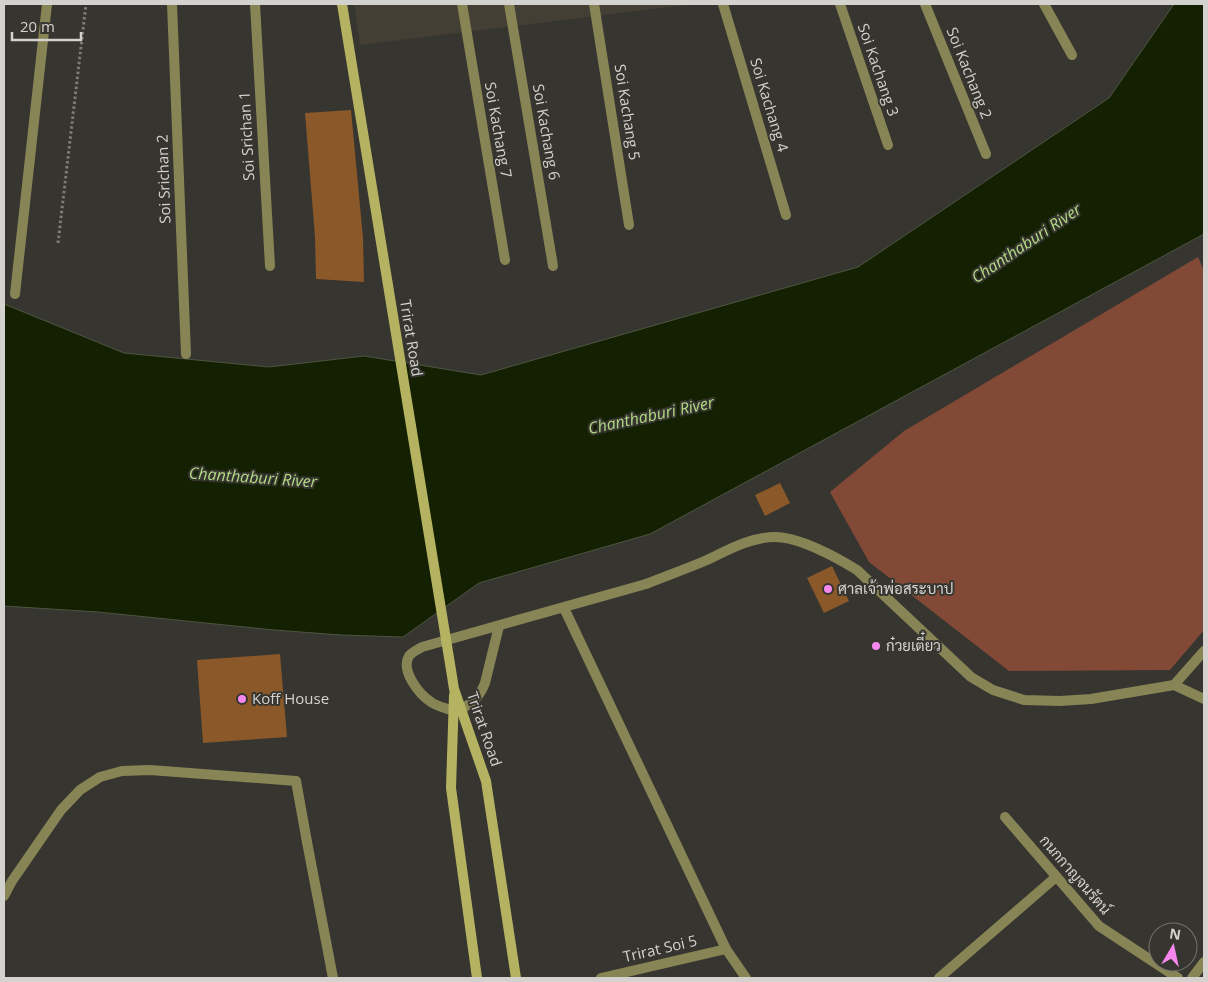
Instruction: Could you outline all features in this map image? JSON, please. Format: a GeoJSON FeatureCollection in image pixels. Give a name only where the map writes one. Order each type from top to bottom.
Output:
{"type":"FeatureCollection","features":[{"type":"Feature","properties":{"kind":"main road","name":"Trirat Road"},"geometry":{"type":"LineString","coordinates":[[342,4],[457,710],[452,788],[477,978]]}},
{"type":"Feature","properties":{"kind":"main road","name":"Trirat Road"},"geometry":{"type":"LineString","coordinates":[[457,710],[486,781],[516,978]]}},
{"type":"Feature","properties":{"kind":"street"},"geometry":{"type":"LineString","coordinates":[[15,294],[47,4]]}},
{"type":"Feature","properties":{"kind":"street","name":"Soi Srichan 2"},"geometry":{"type":"LineString","coordinates":[[172,4],[186,354]]}},
{"type":"Feature","properties":{"kind":"street","name":"Soi Srichan 1"},"geometry":{"type":"LineString","coordinates":[[255,4],[270,266]]}},
{"type":"Feature","properties":{"kind":"street","name":"Soi Kachang 7"},"geometry":{"type":"LineString","coordinates":[[462,4],[505,260]]}},
{"type":"Feature","properties":{"kind":"street","name":"Soi Kachang 6"},"geometry":{"type":"LineString","coordinates":[[509,4],[554,266]]}},
{"type":"Feature","properties":{"kind":"street","name":"Soi Kachang 5"},"geometry":{"type":"LineString","coordinates":[[594,4],[630,225]]}},
{"type":"Feature","properties":{"kind":"street","name":"Soi Kachang 4"},"geometry":{"type":"LineString","coordinates":[[723,4],[786,215]]}},
{"type":"Feature","properties":{"kind":"street","name":"Soi Kachang 3"},"geometry":{"type":"LineString","coordinates":[[840,4],[888,145]]}},
{"type":"Feature","properties":{"kind":"street","name":"Soi Kachang 2"},"geometry":{"type":"LineString","coordinates":[[925,4],[986,154]]}},
{"type":"Feature","properties":{"kind":"street"},"geometry":{"type":"LineString","coordinates":[[1044,4],[1072,55]]}},
{"type":"Feature","properties":{"kind":"street"},"geometry":{"type":"LineString","coordinates":[[499,626],[485,683],[481,692],[468,706],[457,710],[434,704],[420,692],[407,669],[407,662],[410,656],[422,647],[654,581],[749,541],[763,537],[778,536],[816,548],[836,557],[856,570],[971,677],[993,690],[1024,700],[1060,701],[1091,699],[1174,685],[1204,699]]}},
{"type":"Feature","properties":{"kind":"street"},"geometry":{"type":"LineString","coordinates":[[564,608],[726,949],[746,978]]}},
{"type":"Feature","properties":{"kind":"street"},"geometry":{"type":"LineString","coordinates":[[1174,685],[1204,651]]}},
{"type":"Feature","properties":{"kind":"street"},"geometry":{"type":"LineString","coordinates":[[4,896],[12,881],[61,810],[80,790],[100,777],[122,771],[150,770],[296,781],[333,978]]}},
{"type":"Feature","properties":{"kind":"street","name":"กนกกาญจนรัตน์"},"geometry":{"type":"LineString","coordinates":[[1005,818],[1099,926],[1178,978]]}},
{"type":"Feature","properties":{"kind":"street"},"geometry":{"type":"LineString","coordinates":[[939,978],[1056,877]]}},
{"type":"Feature","properties":{"kind":"street","name":"Trirat Soi 5"},"geometry":{"type":"LineString","coordinates":[[601,978],[726,949]]}},
{"type":"Feature","properties":{"kind":"street"},"geometry":{"type":"LineString","coordinates":[[1192,978],[1204,962]]}},
{"type":"Feature","properties":{"kind":"path"},"geometry":{"type":"LineString","coordinates":[[58,243],[86,4]]}},
{"type":"Feature","properties":{"kind":"shaded area"},"geometry":{"type":"Polygon","coordinates":[[[354,4],[693,4],[360,45],[354,4]]]}},
{"type":"Feature","properties":{"kind":"shaded area"},"geometry":{"type":"Polygon","coordinates":[[[1198,257],[1204,271],[1204,630],[1170,670],[1009,671],[869,562],[830,492],[904,431],[1198,257]]]}},
{"type":"Feature","properties":{"kind":"water","name":"Chanthaburi River"},"geometry":{"type":"Polygon","coordinates":[[[1174,4],[1204,4],[1204,234],[650,534],[479,583],[403,637],[274,630],[98,612],[4,606],[4,304],[124,353],[269,367],[364,356],[481,375],[858,267],[1109,98],[1174,4]]]}},
{"type":"Feature","properties":{"kind":"building"},"geometry":{"type":"Polygon","coordinates":[[[351,110],[363,238],[364,282],[316,279],[315,237],[305,113],[351,110]]]}},
{"type":"Feature","properties":{"kind":"building"},"geometry":{"type":"Polygon","coordinates":[[[780,483],[790,503],[765,516],[755,495],[780,483]]]}},
{"type":"Feature","properties":{"kind":"building","name":"ศาลเจ้าพ่อสระบาป"},"geometry":{"type":"Polygon","coordinates":[[[832,566],[849,601],[824,613],[807,578],[832,566]]]}},
{"type":"Feature","properties":{"kind":"building","name":"Koff House"},"geometry":{"type":"Polygon","coordinates":[[[280,654],[287,737],[203,743],[197,660],[280,654]]]}},
{"type":"Feature","properties":{"kind":"place","name":"ศาลเจ้าพ่อสระบาป"},"geometry":{"type":"Point","coordinates":[828,589]}},
{"type":"Feature","properties":{"kind":"place","name":"ก๋วยเตี๋ยว"},"geometry":{"type":"Point","coordinates":[876,646]}},
{"type":"Feature","properties":{"kind":"place","name":"Koff House"},"geometry":{"type":"Point","coordinates":[242,699]}}]}
